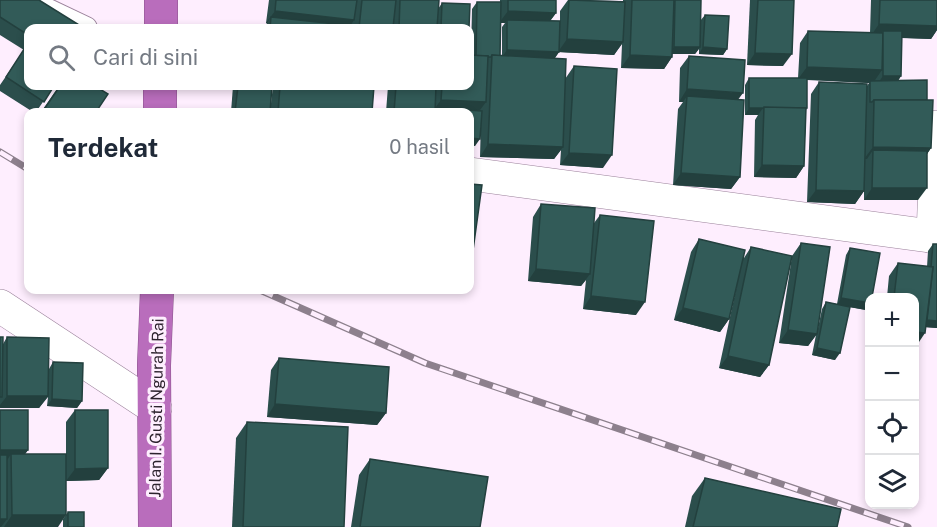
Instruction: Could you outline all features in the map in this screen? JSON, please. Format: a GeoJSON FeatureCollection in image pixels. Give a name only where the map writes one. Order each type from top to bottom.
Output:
{"type":"FeatureCollection","features":[{"type":"Feature","properties":{"kind":"highway"},"geometry":{"type":"LineString","coordinates":[[161,0],[161,24]]}},
{"type":"Feature","properties":{"kind":"highway"},"geometry":{"type":"LineString","coordinates":[[160,90],[160,108]]}},
{"type":"Feature","properties":{"kind":"highway","name":"Jalan I. Gusti Ngurah Rai"},"geometry":{"type":"LineString","coordinates":[[155,527],[154,365],[157,294]]}},
{"type":"Feature","properties":{"kind":"street"},"geometry":{"type":"LineString","coordinates":[[474,175],[935,237],[937,127]]}},
{"type":"Feature","properties":{"kind":"street"},"geometry":{"type":"LineString","coordinates":[[0,306],[155,408]]}},
{"type":"Feature","properties":{"kind":"lane"},"geometry":{"type":"LineString","coordinates":[[27,0],[78,24]]}},
{"type":"Feature","properties":{"kind":"building"},"geometry":{"type":"Polygon","coordinates":[[[0,0],[39,0],[78,24],[24,24],[24,32],[0,17],[0,0]]]}},
{"type":"Feature","properties":{"kind":"building"},"geometry":{"type":"Polygon","coordinates":[[[276,0],[357,0],[354,20],[275,11],[276,0]]]}},
{"type":"Feature","properties":{"kind":"building"},"geometry":{"type":"Polygon","coordinates":[[[362,0],[396,0],[393,24],[359,24],[362,0]]]}},
{"type":"Feature","properties":{"kind":"building"},"geometry":{"type":"Polygon","coordinates":[[[400,0],[439,0],[437,24],[399,24],[400,0]]]}},
{"type":"Feature","properties":{"kind":"building"},"geometry":{"type":"Polygon","coordinates":[[[508,0],[556,0],[556,13],[508,11],[508,0]]]}},
{"type":"Feature","properties":{"kind":"building"},"geometry":{"type":"Polygon","coordinates":[[[569,0],[625,2],[623,42],[567,39],[569,0]]]}},
{"type":"Feature","properties":{"kind":"building"},"geometry":{"type":"Polygon","coordinates":[[[632,0],[674,0],[672,57],[630,55],[632,0]]]}},
{"type":"Feature","properties":{"kind":"building"},"geometry":{"type":"Polygon","coordinates":[[[675,0],[701,0],[700,47],[674,47],[675,0]]]}},
{"type":"Feature","properties":{"kind":"building"},"geometry":{"type":"Polygon","coordinates":[[[758,0],[794,0],[792,54],[755,53],[758,0]]]}},
{"type":"Feature","properties":{"kind":"building"},"geometry":{"type":"Polygon","coordinates":[[[880,0],[937,0],[937,26],[879,24],[880,0]]]}},
{"type":"Feature","properties":{"kind":"building"},"geometry":{"type":"Polygon","coordinates":[[[477,2],[501,2],[500,56],[476,56],[477,2]]]}},
{"type":"Feature","properties":{"kind":"building"},"geometry":{"type":"Polygon","coordinates":[[[442,3],[470,4],[469,24],[441,24],[442,3]]]}},
{"type":"Feature","properties":{"kind":"building"},"geometry":{"type":"Polygon","coordinates":[[[705,15],[729,16],[727,49],[703,47],[705,15]]]}},
{"type":"Feature","properties":{"kind":"building"},"geometry":{"type":"Polygon","coordinates":[[[271,17],[336,24],[270,24],[271,17]]]}},
{"type":"Feature","properties":{"kind":"building"},"geometry":{"type":"Polygon","coordinates":[[[507,20],[560,21],[559,52],[507,50],[507,20]]]}},
{"type":"Feature","properties":{"kind":"building"},"geometry":{"type":"Polygon","coordinates":[[[808,31],[883,33],[882,70],[807,67],[808,31]]]}},
{"type":"Feature","properties":{"kind":"building"},"geometry":{"type":"Polygon","coordinates":[[[883,31],[902,31],[901,76],[883,76],[883,31]]]}},
{"type":"Feature","properties":{"kind":"building"},"geometry":{"type":"Polygon","coordinates":[[[24,49],[24,89],[6,77],[24,49]]]}},
{"type":"Feature","properties":{"kind":"building"},"geometry":{"type":"Polygon","coordinates":[[[474,55],[488,56],[486,102],[441,100],[442,90],[474,90],[474,55]]]}},
{"type":"Feature","properties":{"kind":"building"},"geometry":{"type":"Polygon","coordinates":[[[492,55],[566,59],[563,147],[488,144],[492,55]]]}},
{"type":"Feature","properties":{"kind":"building"},"geometry":{"type":"Polygon","coordinates":[[[689,56],[745,60],[743,93],[687,89],[689,56]]]}},
{"type":"Feature","properties":{"kind":"building"},"geometry":{"type":"Polygon","coordinates":[[[574,66],[617,69],[612,155],[569,153],[574,66]]]}},
{"type":"Feature","properties":{"kind":"building"},"geometry":{"type":"Polygon","coordinates":[[[749,78],[807,78],[807,108],[749,108],[749,78]]]}},
{"type":"Feature","properties":{"kind":"building"},"geometry":{"type":"Polygon","coordinates":[[[927,80],[927,100],[874,100],[870,102],[870,81],[927,80]]]}},
{"type":"Feature","properties":{"kind":"building"},"geometry":{"type":"Polygon","coordinates":[[[819,82],[867,84],[864,191],[816,190],[819,82]]]}},
{"type":"Feature","properties":{"kind":"building"},"geometry":{"type":"Polygon","coordinates":[[[26,90],[52,90],[44,102],[26,90]]]}},
{"type":"Feature","properties":{"kind":"building"},"geometry":{"type":"Polygon","coordinates":[[[57,90],[102,90],[108,94],[99,108],[45,108],[57,90]]]}},
{"type":"Feature","properties":{"kind":"building"},"geometry":{"type":"Polygon","coordinates":[[[238,90],[272,90],[270,108],[235,108],[238,90]]]}},
{"type":"Feature","properties":{"kind":"building"},"geometry":{"type":"Polygon","coordinates":[[[280,90],[374,90],[372,108],[278,108],[280,90]]]}},
{"type":"Feature","properties":{"kind":"building"},"geometry":{"type":"Polygon","coordinates":[[[396,90],[436,90],[435,108],[394,108],[396,90]]]}},
{"type":"Feature","properties":{"kind":"building"},"geometry":{"type":"Polygon","coordinates":[[[687,96],[744,100],[740,177],[681,173],[687,96]]]}},
{"type":"Feature","properties":{"kind":"building"},"geometry":{"type":"Polygon","coordinates":[[[874,100],[933,100],[931,148],[873,147],[874,100]]]}},
{"type":"Feature","properties":{"kind":"building"},"geometry":{"type":"Polygon","coordinates":[[[764,107],[806,108],[804,166],[762,165],[764,107]]]}},
{"type":"Feature","properties":{"kind":"building"},"geometry":{"type":"Polygon","coordinates":[[[474,110],[482,111],[480,139],[474,138],[474,110]]]}},
{"type":"Feature","properties":{"kind":"building"},"geometry":{"type":"Polygon","coordinates":[[[873,150],[927,151],[927,188],[872,188],[873,150]]]}},
{"type":"Feature","properties":{"kind":"building"},"geometry":{"type":"Polygon","coordinates":[[[474,184],[482,185],[474,243],[474,184]]]}},
{"type":"Feature","properties":{"kind":"building"},"geometry":{"type":"Polygon","coordinates":[[[541,204],[595,208],[590,274],[536,269],[541,204]]]}},
{"type":"Feature","properties":{"kind":"building"},"geometry":{"type":"Polygon","coordinates":[[[600,215],[654,221],[645,302],[591,296],[600,215]]]}},
{"type":"Feature","properties":{"kind":"building"},"geometry":{"type":"Polygon","coordinates":[[[699,239],[745,250],[729,319],[683,308],[699,239]]]}},
{"type":"Feature","properties":{"kind":"building"},"geometry":{"type":"Polygon","coordinates":[[[801,243],[830,247],[817,334],[788,330],[801,243]]]}},
{"type":"Feature","properties":{"kind":"building"},"geometry":{"type":"Polygon","coordinates":[[[933,244],[937,244],[937,321],[927,320],[933,267],[931,267],[933,244]]]}},
{"type":"Feature","properties":{"kind":"building"},"geometry":{"type":"Polygon","coordinates":[[[751,247],[792,256],[769,365],[728,356],[751,247]]]}},
{"type":"Feature","properties":{"kind":"building"},"geometry":{"type":"Polygon","coordinates":[[[850,248],[880,253],[873,293],[865,293],[865,302],[841,298],[850,248]]]}},
{"type":"Feature","properties":{"kind":"building"},"geometry":{"type":"Polygon","coordinates":[[[898,263],[933,267],[925,333],[919,332],[919,293],[894,293],[898,263]]]}},
{"type":"Feature","properties":{"kind":"building"},"geometry":{"type":"Polygon","coordinates":[[[826,302],[850,307],[840,353],[817,348],[826,302]]]}},
{"type":"Feature","properties":{"kind":"building"},"geometry":{"type":"Polygon","coordinates":[[[0,337],[3,337],[2,397],[0,397],[0,337]]]}},
{"type":"Feature","properties":{"kind":"building"},"geometry":{"type":"Polygon","coordinates":[[[7,337],[49,338],[48,396],[7,396],[7,337]]]}},
{"type":"Feature","properties":{"kind":"building"},"geometry":{"type":"Polygon","coordinates":[[[279,358],[389,367],[386,413],[275,404],[279,358]]]}},
{"type":"Feature","properties":{"kind":"building"},"geometry":{"type":"Polygon","coordinates":[[[53,362],[83,363],[82,401],[52,399],[53,362]]]}},
{"type":"Feature","properties":{"kind":"building"},"geometry":{"type":"Polygon","coordinates":[[[0,410],[28,410],[28,450],[0,450],[0,410]]]}},
{"type":"Feature","properties":{"kind":"building"},"geometry":{"type":"Polygon","coordinates":[[[75,410],[108,410],[108,468],[75,469],[75,410]]]}},
{"type":"Feature","properties":{"kind":"building"},"geometry":{"type":"Polygon","coordinates":[[[247,422],[348,427],[344,527],[243,527],[247,422]]]}},
{"type":"Feature","properties":{"kind":"building"},"geometry":{"type":"Polygon","coordinates":[[[11,454],[66,454],[66,515],[12,515],[11,454]]]}},
{"type":"Feature","properties":{"kind":"building"},"geometry":{"type":"Polygon","coordinates":[[[0,455],[7,455],[7,519],[0,519],[0,455]]]}},
{"type":"Feature","properties":{"kind":"building"},"geometry":{"type":"Polygon","coordinates":[[[370,459],[488,477],[480,527],[360,527],[370,459]]]}},
{"type":"Feature","properties":{"kind":"building"},"geometry":{"type":"Polygon","coordinates":[[[705,478],[841,509],[837,527],[693,527],[705,478]]]}},
{"type":"Feature","properties":{"kind":"building"},"geometry":{"type":"Polygon","coordinates":[[[68,512],[84,512],[84,527],[68,527],[68,512]]]}},
{"type":"Feature","properties":{"kind":"railway"},"geometry":{"type":"LineString","coordinates":[[0,152],[24,167]]}},
{"type":"Feature","properties":{"kind":"railway"},"geometry":{"type":"LineString","coordinates":[[269,294],[425,363],[908,527]]}}]}
